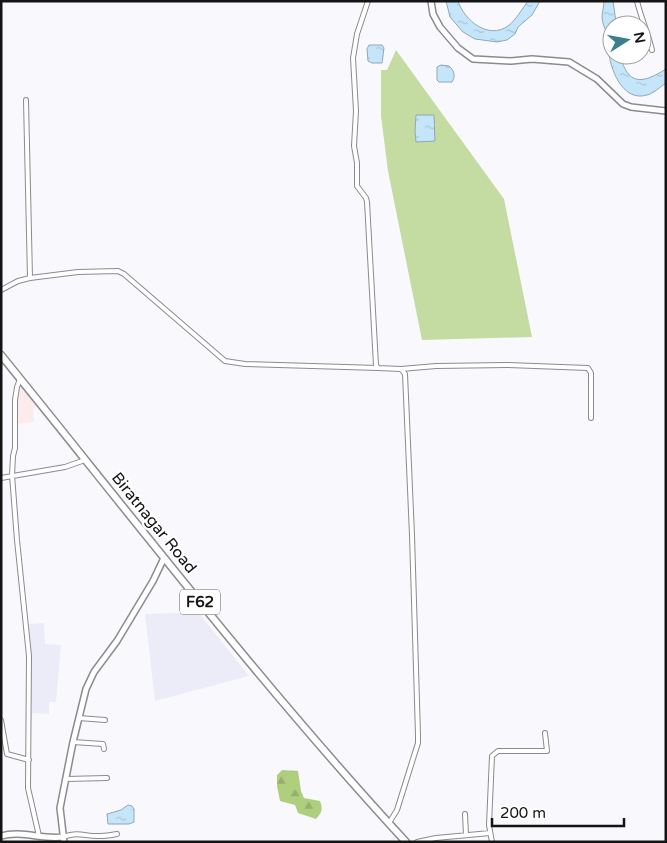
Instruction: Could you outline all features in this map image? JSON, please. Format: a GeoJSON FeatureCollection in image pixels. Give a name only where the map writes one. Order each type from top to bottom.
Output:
{"type":"FeatureCollection","features":[{"type":"Feature","properties":{"kind":"main road","name":"Biratnagar Road"},"geometry":{"type":"LineString","coordinates":[[1,356],[164,558],[322,748],[406,842]]}},
{"type":"Feature","properties":{"kind":"street"},"geometry":{"type":"LineString","coordinates":[[368,1],[354,45],[356,122],[354,146],[357,163],[357,186],[367,202],[375,358],[378,368]]}},
{"type":"Feature","properties":{"kind":"street"},"geometry":{"type":"LineString","coordinates":[[432,1],[432,14],[440,27],[458,48],[473,59],[511,61],[532,59],[569,62],[597,79],[623,104],[632,107],[666,111]]}},
{"type":"Feature","properties":{"kind":"street"},"geometry":{"type":"LineString","coordinates":[[637,1],[640,15]]}},
{"type":"Feature","properties":{"kind":"street"},"geometry":{"type":"LineString","coordinates":[[26,100],[30,278]]}},
{"type":"Feature","properties":{"kind":"street"},"geometry":{"type":"LineString","coordinates":[[1,290],[18,281],[30,278],[78,272],[118,271],[124,274],[225,361],[231,363],[401,369],[436,366],[498,365],[588,368],[591,373],[591,418]]}},
{"type":"Feature","properties":{"kind":"street"},"geometry":{"type":"LineString","coordinates":[[389,823],[397,810],[418,744],[405,374],[401,369]]}},
{"type":"Feature","properties":{"kind":"street"},"geometry":{"type":"LineString","coordinates":[[20,379],[15,400],[15,448],[12,475],[29,650],[28,788],[39,836]]}},
{"type":"Feature","properties":{"kind":"street"},"geometry":{"type":"LineString","coordinates":[[1,478],[65,467],[85,460]]}},
{"type":"Feature","properties":{"kind":"street"},"geometry":{"type":"LineString","coordinates":[[64,839],[60,808],[86,689],[94,672],[130,620],[164,558]]}},
{"type":"Feature","properties":{"kind":"street"},"geometry":{"type":"LineString","coordinates":[[79,718],[105,720]]}},
{"type":"Feature","properties":{"kind":"street"},"geometry":{"type":"LineString","coordinates":[[1,720],[7,754],[29,760]]}},
{"type":"Feature","properties":{"kind":"street"},"geometry":{"type":"LineString","coordinates":[[492,842],[490,833],[492,756],[498,751],[546,751],[545,733]]}},
{"type":"Feature","properties":{"kind":"street"},"geometry":{"type":"LineString","coordinates":[[73,742],[103,744],[104,748]]}},
{"type":"Feature","properties":{"kind":"street"},"geometry":{"type":"LineString","coordinates":[[66,778],[107,778]]}},
{"type":"Feature","properties":{"kind":"street"},"geometry":{"type":"LineString","coordinates":[[462,842],[465,814]]}},
{"type":"Feature","properties":{"kind":"street"},"geometry":{"type":"LineString","coordinates":[[1,836],[17,833],[64,839],[72,834],[100,836],[117,834]]}},
{"type":"Feature","properties":{"kind":"street"},"geometry":{"type":"LineString","coordinates":[[417,842],[436,838],[490,833]]}},
{"type":"Feature","properties":{"kind":"shaded area"},"geometry":{"type":"Polygon","coordinates":[[[21,383],[38,405],[33,409],[34,422],[16,424],[17,399],[21,383]]]}},
{"type":"Feature","properties":{"kind":"shaded area"},"geometry":{"type":"Polygon","coordinates":[[[198,612],[249,676],[155,701],[145,614],[198,612]]]}},
{"type":"Feature","properties":{"kind":"shaded area"},"geometry":{"type":"Polygon","coordinates":[[[44,623],[45,644],[61,645],[56,702],[49,702],[49,714],[32,713],[29,624],[44,623]]]}},
{"type":"Feature","properties":{"kind":"green space"},"geometry":{"type":"Polygon","coordinates":[[[396,50],[504,199],[532,337],[422,340],[388,171],[381,116],[381,70],[387,70],[396,50]]]}},
{"type":"Feature","properties":{"kind":"green space"},"geometry":{"type":"Polygon","coordinates":[[[282,770],[298,771],[304,798],[320,801],[321,811],[316,819],[298,813],[295,805],[280,801],[277,775],[282,770]]]}},
{"type":"Feature","properties":{"kind":"water"},"geometry":{"type":"Polygon","coordinates":[[[446,1],[458,1],[471,21],[478,26],[493,31],[508,26],[528,1],[540,1],[532,15],[518,27],[515,34],[507,40],[497,42],[475,39],[463,32],[450,17],[446,1]]]}},
{"type":"Feature","properties":{"kind":"water"},"geometry":{"type":"Polygon","coordinates":[[[604,1],[613,1],[615,15],[602,15],[604,1]]]}},
{"type":"Feature","properties":{"kind":"water"},"geometry":{"type":"Polygon","coordinates":[[[369,45],[382,45],[384,48],[382,63],[368,61],[367,49],[369,45]]]}},
{"type":"Feature","properties":{"kind":"water"},"geometry":{"type":"Polygon","coordinates":[[[441,65],[449,66],[452,69],[454,75],[452,82],[439,82],[437,80],[437,67],[441,65]]]}},
{"type":"Feature","properties":{"kind":"water"},"geometry":{"type":"Polygon","coordinates":[[[612,65],[623,65],[632,77],[643,79],[650,78],[666,69],[666,83],[652,93],[639,96],[632,94],[620,84],[612,65]]]}},
{"type":"Feature","properties":{"kind":"water"},"geometry":{"type":"Polygon","coordinates":[[[416,115],[434,115],[435,141],[416,142],[416,115]]]}},
{"type":"Feature","properties":{"kind":"water"},"geometry":{"type":"Polygon","coordinates":[[[128,805],[134,809],[134,822],[129,824],[108,824],[107,814],[121,810],[128,805]]]}}]}
